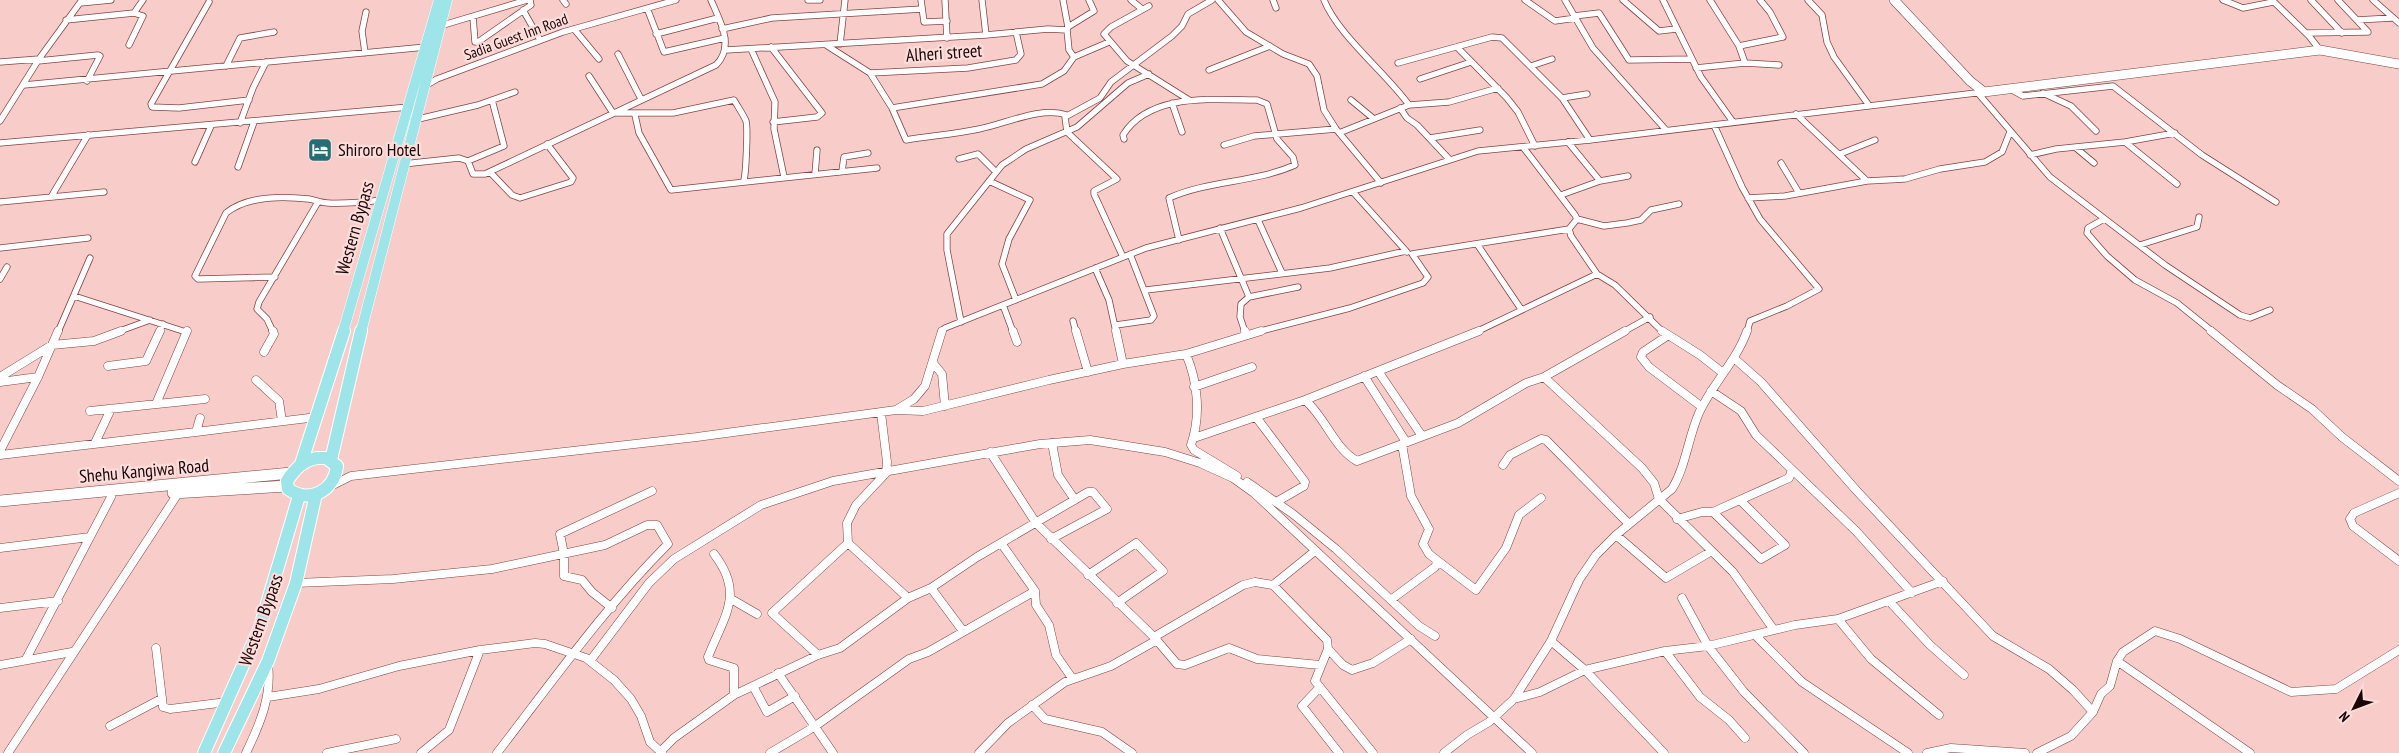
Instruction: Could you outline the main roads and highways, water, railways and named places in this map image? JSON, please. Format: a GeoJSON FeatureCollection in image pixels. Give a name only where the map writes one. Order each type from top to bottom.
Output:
{"type":"FeatureCollection","features":[{"type":"Feature","properties":{"kind":"main road","name":"Western Bypass"},"geometry":{"type":"LineString","coordinates":[[301,464],[317,417],[382,200],[439,0]]}},
{"type":"Feature","properties":{"kind":"main road","name":"Western Bypass"},"geometry":{"type":"LineString","coordinates":[[334,463],[374,270],[414,120],[429,80],[447,0]]}},
{"type":"Feature","properties":{"kind":"main road"},"geometry":{"type":"LineString","coordinates":[[314,459],[334,463],[335,479],[322,490],[299,496],[290,493],[287,486],[291,473],[301,464],[314,459]]}},
{"type":"Feature","properties":{"kind":"main road","name":"Western Bypass"},"geometry":{"type":"LineString","coordinates":[[224,753],[268,661],[296,582],[322,490]]}},
{"type":"Feature","properties":{"kind":"main road","name":"Western Bypass"},"geometry":{"type":"LineString","coordinates":[[204,753],[260,627],[299,496]]}},
{"type":"Feature","properties":{"kind":"place","name":"Shiroro Hotel"},"geometry":{"type":"Point","coordinates":[320,150]}}]}
